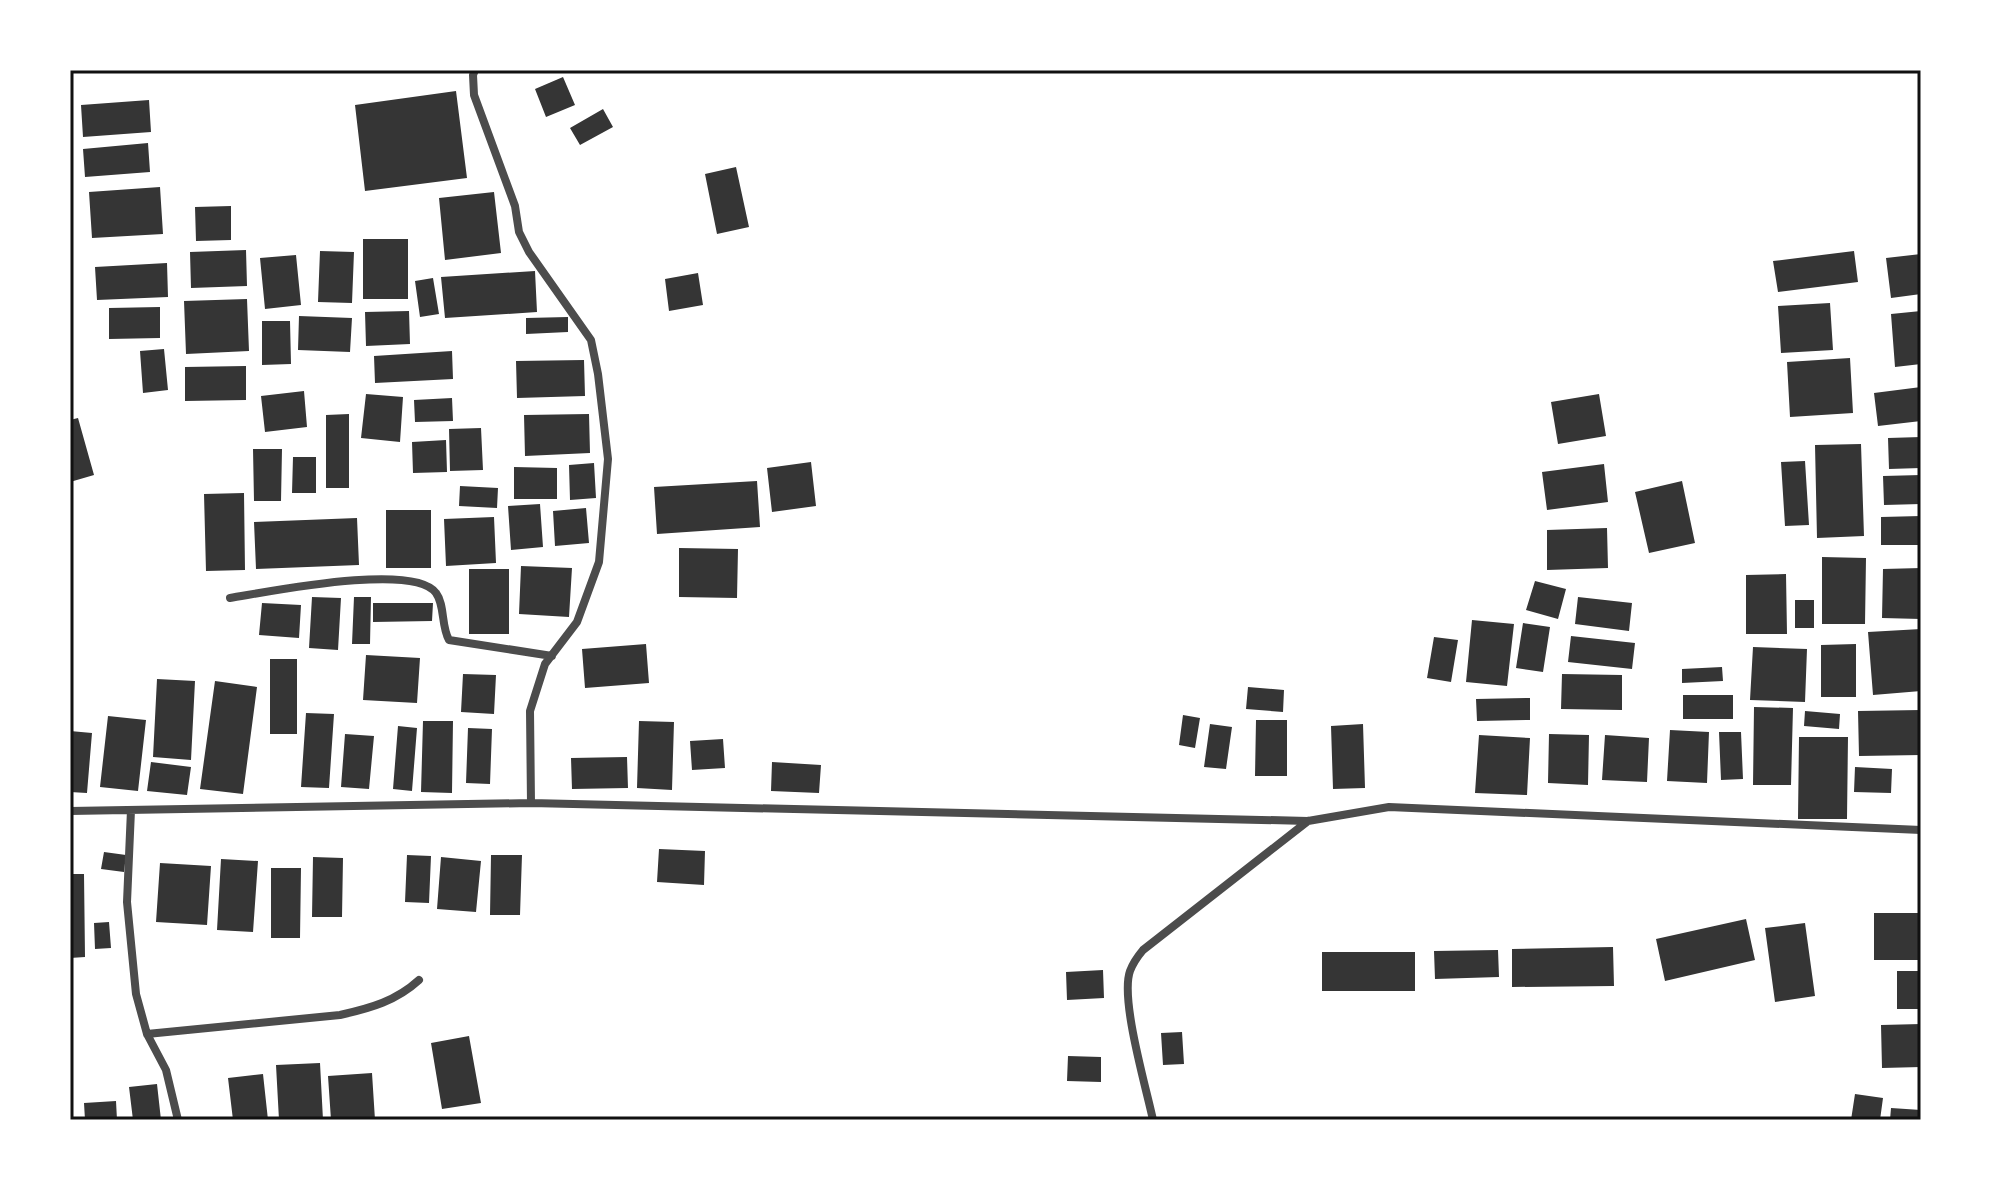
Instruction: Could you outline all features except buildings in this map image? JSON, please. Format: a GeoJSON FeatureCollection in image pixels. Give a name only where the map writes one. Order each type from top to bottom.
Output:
{"type":"FeatureCollection","features":[{"type":"Feature","properties":{"kind":"street"},"geometry":{"type":"LineString","coordinates":[[475,70],[474,95],[515,206],[519,232],[529,252],[591,340],[608,459],[599,562],[577,622],[545,664],[530,711],[531,803]]}},
{"type":"Feature","properties":{"kind":"street"},"geometry":{"type":"LineString","coordinates":[[230,598],[361,580],[409,579],[427,584],[438,594],[444,630],[449,640],[552,656]]}},
{"type":"Feature","properties":{"kind":"street"},"geometry":{"type":"LineString","coordinates":[[70,811],[531,803],[1308,821],[1389,807],[1921,830]]}},
{"type":"Feature","properties":{"kind":"street"},"geometry":{"type":"LineString","coordinates":[[131,810],[127,902],[136,994],[147,1034],[166,1070],[178,1120]]}},
{"type":"Feature","properties":{"kind":"street"},"geometry":{"type":"LineString","coordinates":[[1153,1120],[1131,1022],[1130,971],[1143,950],[1308,821]]}},
{"type":"Feature","properties":{"kind":"street"},"geometry":{"type":"LineString","coordinates":[[147,1034],[352,1012],[392,1001],[419,980]]}}]}
